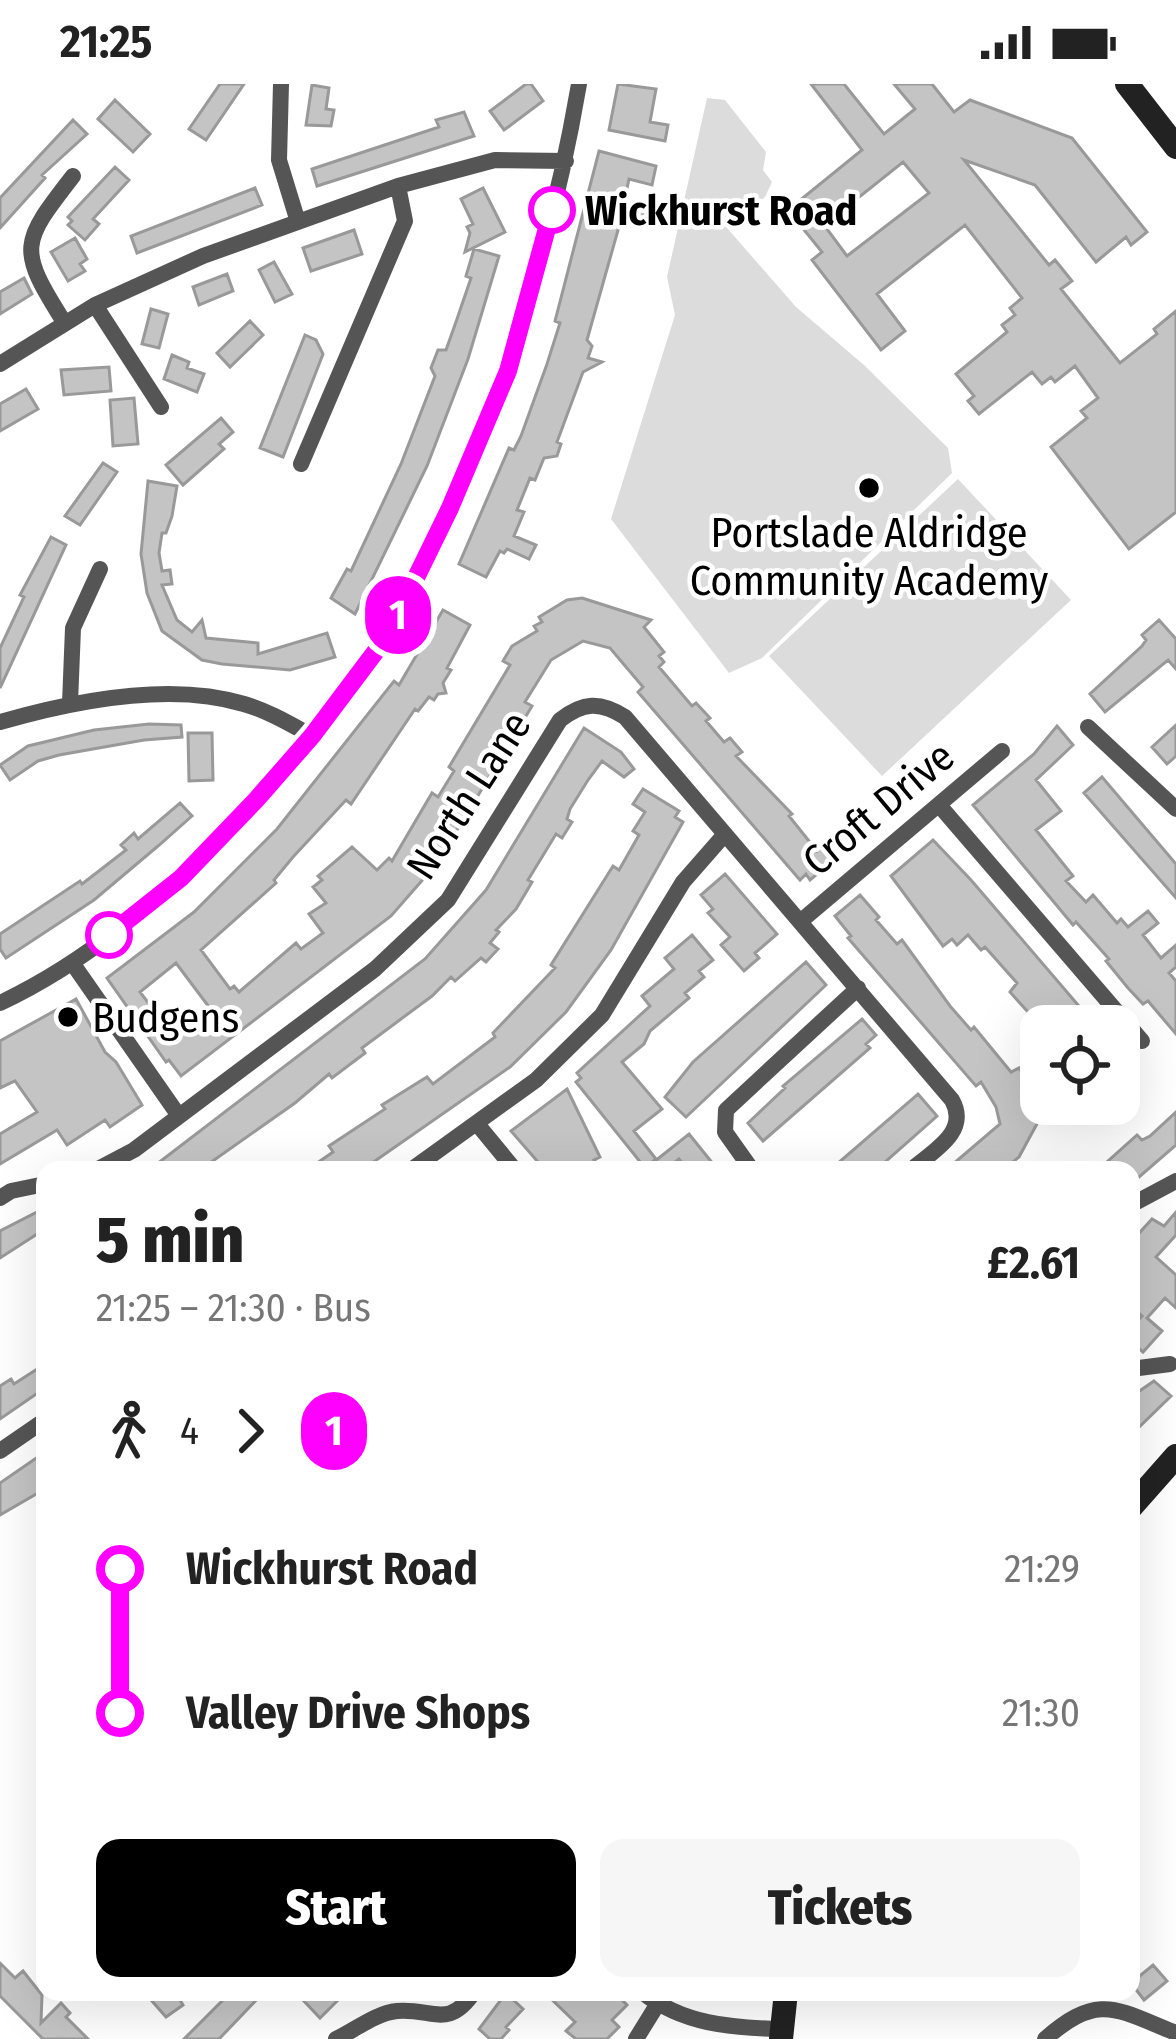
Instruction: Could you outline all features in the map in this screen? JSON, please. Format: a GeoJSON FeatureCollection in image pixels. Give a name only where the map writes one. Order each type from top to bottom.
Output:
{"type":"FeatureCollection","features":[{"type":"Feature","properties":{"kind":"street"},"geometry":{"type":"LineString","coordinates":[[280,84],[279,160],[298,222]]}},
{"type":"Feature","properties":{"kind":"street"},"geometry":{"type":"LineString","coordinates":[[0,1003],[73,964],[181,878],[312,736],[388,635],[450,508],[508,371],[566,160],[579,84]]}},
{"type":"Feature","properties":{"kind":"street"},"geometry":{"type":"LineString","coordinates":[[1127,84],[1176,147]]}},
{"type":"Feature","properties":{"kind":"street"},"geometry":{"type":"LineString","coordinates":[[0,364],[95,305],[203,256],[398,186],[495,160],[566,160]]}},
{"type":"Feature","properties":{"kind":"street"},"geometry":{"type":"LineString","coordinates":[[64,322],[30,260],[32,228],[73,176]]}},
{"type":"Feature","properties":{"kind":"street"},"geometry":{"type":"LineString","coordinates":[[301,464],[405,221],[398,186]]}},
{"type":"Feature","properties":{"kind":"street"},"geometry":{"type":"LineString","coordinates":[[95,305],[161,407]]}},
{"type":"Feature","properties":{"kind":"street"},"geometry":{"type":"LineString","coordinates":[[70,703],[73,628],[100,569]]}},
{"type":"Feature","properties":{"kind":"street"},"geometry":{"type":"LineString","coordinates":[[0,722],[70,703],[147,696],[237,701],[312,736]]}},
{"type":"Feature","properties":{"kind":"street","name":"North Lane"},"geometry":{"type":"LineString","coordinates":[[113,1161],[375,969],[448,900],[560,720],[575,709],[608,706],[625,717],[958,1110],[956,1130],[921,1161]]}},
{"type":"Feature","properties":{"kind":"street"},"geometry":{"type":"LineString","coordinates":[[1088,727],[1173,800]]}},
{"type":"Feature","properties":{"kind":"street","name":"Croft Drive"},"geometry":{"type":"LineString","coordinates":[[801,921],[1002,751]]}},
{"type":"Feature","properties":{"kind":"street"},"geometry":{"type":"LineString","coordinates":[[939,805],[1142,1041]]}},
{"type":"Feature","properties":{"kind":"street"},"geometry":{"type":"LineString","coordinates":[[424,1161],[536,1081],[602,1015],[682,882],[725,834]]}},
{"type":"Feature","properties":{"kind":"street"},"geometry":{"type":"LineString","coordinates":[[73,964],[179,1116]]}},
{"type":"Feature","properties":{"kind":"street"},"geometry":{"type":"LineString","coordinates":[[746,1161],[725,1132],[726,1110],[857,988]]}},
{"type":"Feature","properties":{"kind":"street"},"geometry":{"type":"LineString","coordinates":[[478,1125],[508,1161]]}},
{"type":"Feature","properties":{"kind":"street"},"geometry":{"type":"LineString","coordinates":[[1140,1200],[1176,1181]]}},
{"type":"Feature","properties":{"kind":"street"},"geometry":{"type":"LineString","coordinates":[[0,1198],[36,1186]]}},
{"type":"Feature","properties":{"kind":"street"},"geometry":{"type":"LineString","coordinates":[[1140,1368],[1170,1364]]}},
{"type":"Feature","properties":{"kind":"street"},"geometry":{"type":"LineString","coordinates":[[0,1451],[36,1426]]}},
{"type":"Feature","properties":{"kind":"street"},"geometry":{"type":"LineString","coordinates":[[1140,1497],[1176,1456]]}},
{"type":"Feature","properties":{"kind":"street"},"geometry":{"type":"LineString","coordinates":[[336,2039],[382,2015],[400,2011],[440,2017],[468,2001]]}},
{"type":"Feature","properties":{"kind":"street"},"geometry":{"type":"LineString","coordinates":[[652,2001],[700,2022],[781,2034],[785,2001]]}},
{"type":"Feature","properties":{"kind":"street"},"geometry":{"type":"LineString","coordinates":[[636,2039],[657,2005]]}},
{"type":"Feature","properties":{"kind":"street"},"geometry":{"type":"LineString","coordinates":[[1045,2039],[1088,2008],[1123,2011],[1176,2033]]}},
{"type":"Feature","properties":{"kind":"shaded area"},"geometry":{"type":"Polygon","coordinates":[[[707,98],[725,100],[766,152],[763,170],[772,182],[765,197],[727,228],[796,307],[864,365],[948,448],[952,473],[762,658],[729,673],[611,519],[675,315],[667,277],[707,98]]]}},
{"type":"Feature","properties":{"kind":"shaded area"},"geometry":{"type":"Polygon","coordinates":[[[958,479],[1071,600],[882,776],[769,656],[958,479]]]}},
{"type":"Feature","properties":{"kind":"building"},"geometry":{"type":"Polygon","coordinates":[[[220,84],[244,84],[206,140],[189,129],[220,84]]]}},
{"type":"Feature","properties":{"kind":"building"},"geometry":{"type":"Polygon","coordinates":[[[526,84],[543,101],[504,130],[490,111],[526,84]]]}},
{"type":"Feature","properties":{"kind":"building"},"geometry":{"type":"Polygon","coordinates":[[[618,84],[656,89],[650,122],[668,125],[665,141],[609,130],[618,84]]]}},
{"type":"Feature","properties":{"kind":"building"},"geometry":{"type":"Polygon","coordinates":[[[811,84],[844,84],[884,134],[915,109],[894,84],[932,84],[954,112],[970,100],[1072,138],[1147,232],[1131,245],[1126,237],[1096,262],[1035,185],[964,160],[1049,265],[1055,260],[1072,281],[1061,289],[1120,363],[1157,334],[1154,329],[1176,311],[1176,512],[1129,549],[1051,447],[1087,418],[1081,411],[1098,398],[1075,366],[1055,382],[1051,377],[1042,384],[1032,372],[979,414],[968,401],[974,396],[956,374],[1007,332],[1002,325],[1015,315],[1010,308],[1022,298],[965,225],[877,294],[905,331],[881,350],[812,260],[822,252],[788,210],[862,150],[811,84]],[[903,162],[824,225],[847,256],[929,193],[903,162]]]}},
{"type":"Feature","properties":{"kind":"building"},"geometry":{"type":"Polygon","coordinates":[[[312,85],[329,88],[326,109],[334,110],[331,126],[306,125],[312,85]]]}},
{"type":"Feature","properties":{"kind":"building"},"geometry":{"type":"Polygon","coordinates":[[[115,100],[150,134],[133,152],[98,119],[115,100]]]}},
{"type":"Feature","properties":{"kind":"building"},"geometry":{"type":"Polygon","coordinates":[[[464,112],[474,136],[317,186],[312,169],[439,127],[436,120],[464,112]]]}},
{"type":"Feature","properties":{"kind":"building"},"geometry":{"type":"Polygon","coordinates":[[[73,120],[87,134],[42,175],[45,178],[0,228],[0,198],[73,120]]]}},
{"type":"Feature","properties":{"kind":"building"},"geometry":{"type":"Polygon","coordinates":[[[599,151],[656,166],[652,185],[629,179],[623,207],[644,211],[640,228],[620,223],[587,340],[592,346],[588,358],[602,362],[583,372],[557,442],[561,444],[557,456],[544,458],[517,510],[524,512],[514,536],[536,545],[529,559],[507,549],[500,551],[486,577],[459,564],[509,448],[514,450],[521,436],[547,364],[599,151]]]}},
{"type":"Feature","properties":{"kind":"building"},"geometry":{"type":"Polygon","coordinates":[[[115,167],[129,180],[93,219],[99,224],[85,240],[68,225],[72,221],[68,217],[115,167]]]}},
{"type":"Feature","properties":{"kind":"building"},"geometry":{"type":"Polygon","coordinates":[[[255,188],[262,205],[137,253],[131,236],[255,188]]]}},
{"type":"Feature","properties":{"kind":"building"},"geometry":{"type":"Polygon","coordinates":[[[483,188],[505,232],[465,252],[467,227],[473,224],[461,199],[483,188]]]}},
{"type":"Feature","properties":{"kind":"building"},"geometry":{"type":"Polygon","coordinates":[[[354,230],[362,254],[311,271],[303,248],[354,230]]]}},
{"type":"Feature","properties":{"kind":"building"},"geometry":{"type":"Polygon","coordinates":[[[75,238],[87,259],[80,264],[85,271],[68,281],[51,252],[75,238]]]}},
{"type":"Feature","properties":{"kind":"building"},"geometry":{"type":"Polygon","coordinates":[[[474,249],[499,256],[468,359],[427,466],[355,614],[331,598],[347,569],[351,571],[401,464],[435,376],[431,368],[438,350],[446,350],[471,278],[466,276],[474,249]]]}},
{"type":"Feature","properties":{"kind":"building"},"geometry":{"type":"Polygon","coordinates":[[[274,262],[292,294],[275,302],[259,270],[274,262]]]}},
{"type":"Feature","properties":{"kind":"building"},"geometry":{"type":"Polygon","coordinates":[[[227,274],[233,291],[199,305],[193,287],[227,274]]]}},
{"type":"Feature","properties":{"kind":"building"},"geometry":{"type":"Polygon","coordinates":[[[24,278],[32,294],[0,314],[0,292],[24,278]]]}},
{"type":"Feature","properties":{"kind":"building"},"geometry":{"type":"Polygon","coordinates":[[[151,309],[168,314],[159,348],[142,344],[151,309]]]}},
{"type":"Feature","properties":{"kind":"building"},"geometry":{"type":"Polygon","coordinates":[[[250,321],[263,335],[230,367],[217,353],[250,321]]]}},
{"type":"Feature","properties":{"kind":"building"},"geometry":{"type":"Polygon","coordinates":[[[305,335],[316,340],[323,354],[283,457],[260,448],[305,335]]]}},
{"type":"Feature","properties":{"kind":"building"},"geometry":{"type":"Polygon","coordinates":[[[172,355],[204,374],[197,392],[164,379],[172,355]]]}},
{"type":"Feature","properties":{"kind":"building"},"geometry":{"type":"Polygon","coordinates":[[[109,367],[111,391],[64,395],[61,370],[109,367]]]}},
{"type":"Feature","properties":{"kind":"building"},"geometry":{"type":"Polygon","coordinates":[[[26,389],[38,409],[0,431],[0,404],[26,389]]]}},
{"type":"Feature","properties":{"kind":"building"},"geometry":{"type":"Polygon","coordinates":[[[134,398],[138,444],[113,446],[110,400],[134,398]]]}},
{"type":"Feature","properties":{"kind":"building"},"geometry":{"type":"Polygon","coordinates":[[[221,418],[233,432],[219,444],[224,449],[183,485],[166,465],[221,418]]]}},
{"type":"Feature","properties":{"kind":"building"},"geometry":{"type":"Polygon","coordinates":[[[103,463],[117,472],[80,525],[65,516],[103,463]]]}},
{"type":"Feature","properties":{"kind":"building"},"geometry":{"type":"Polygon","coordinates":[[[148,481],[177,486],[159,553],[162,571],[170,570],[172,584],[162,585],[177,620],[192,632],[202,620],[206,638],[258,643],[258,654],[327,633],[335,657],[290,670],[222,664],[202,660],[162,631],[147,593],[141,554],[148,481]]]}},
{"type":"Feature","properties":{"kind":"building"},"geometry":{"type":"Polygon","coordinates":[[[51,537],[66,545],[0,688],[0,648],[24,597],[20,595],[51,537]]]}},
{"type":"Feature","properties":{"kind":"building"},"geometry":{"type":"Polygon","coordinates":[[[582,598],[651,620],[644,627],[664,652],[659,667],[692,706],[696,703],[710,718],[706,721],[724,742],[730,738],[742,752],[736,756],[792,814],[789,816],[817,851],[824,845],[835,859],[810,880],[806,874],[800,880],[638,692],[643,687],[610,648],[583,641],[551,660],[525,702],[532,706],[459,827],[391,916],[181,1076],[107,978],[194,912],[277,829],[394,681],[399,685],[443,610],[470,625],[447,668],[451,670],[443,683],[446,693],[434,700],[429,697],[415,709],[351,804],[346,800],[293,857],[276,883],[201,950],[230,989],[234,986],[239,992],[296,943],[301,949],[323,933],[309,914],[326,903],[313,887],[322,880],[318,876],[352,847],[377,870],[389,858],[392,861],[432,793],[438,797],[454,771],[449,767],[510,665],[503,661],[512,646],[537,631],[534,626],[542,622],[539,617],[567,600],[582,598]],[[176,963],[140,992],[172,1034],[209,1007],[176,963]]]}},
{"type":"Feature","properties":{"kind":"building"},"geometry":{"type":"Polygon","coordinates":[[[1159,620],[1176,639],[1176,669],[1168,660],[1105,712],[1090,694],[1142,646],[1146,640],[1142,635],[1159,620]]]}},
{"type":"Feature","properties":{"kind":"building"},"geometry":{"type":"Polygon","coordinates":[[[181,725],[182,737],[59,755],[38,761],[10,780],[0,765],[28,746],[94,730],[181,725]]]}},
{"type":"Feature","properties":{"kind":"building"},"geometry":{"type":"Polygon","coordinates":[[[1176,725],[1176,756],[1167,764],[1152,747],[1176,725]]]}},
{"type":"Feature","properties":{"kind":"building"},"geometry":{"type":"Polygon","coordinates":[[[1057,726],[1073,745],[1036,780],[1061,811],[1036,830],[1073,876],[1066,881],[1086,902],[1093,895],[1117,923],[1121,919],[1128,927],[1148,911],[1158,923],[1143,935],[1161,958],[1176,945],[1176,967],[1169,973],[1176,981],[1176,1034],[1148,1001],[1143,1004],[1128,988],[1106,961],[1109,959],[1076,922],[1073,925],[973,805],[1034,754],[1057,726]]]}},
{"type":"Feature","properties":{"kind":"building"},"geometry":{"type":"Polygon","coordinates":[[[584,728],[621,752],[634,769],[624,777],[602,761],[570,809],[567,819],[572,822],[562,838],[556,834],[516,909],[496,930],[490,943],[498,949],[486,962],[481,958],[455,981],[451,977],[362,1048],[365,1053],[332,1078],[329,1074],[213,1161],[161,1161],[425,959],[486,890],[584,728]]]}},
{"type":"Feature","properties":{"kind":"building"},"geometry":{"type":"Polygon","coordinates":[[[188,733],[212,733],[213,780],[189,781],[188,733]]]}},
{"type":"Feature","properties":{"kind":"building"},"geometry":{"type":"Polygon","coordinates":[[[1102,777],[1176,864],[1176,898],[1084,793],[1102,777]]]}},
{"type":"Feature","properties":{"kind":"building"},"geometry":{"type":"Polygon","coordinates":[[[643,789],[679,811],[675,817],[683,822],[611,950],[566,1012],[510,1067],[375,1161],[320,1161],[333,1152],[329,1146],[385,1109],[382,1105],[427,1077],[433,1084],[495,1037],[493,1033],[555,968],[551,965],[613,866],[619,870],[639,835],[633,831],[645,812],[633,804],[643,789]]]}},
{"type":"Feature","properties":{"kind":"building"},"geometry":{"type":"Polygon","coordinates":[[[180,803],[192,816],[94,900],[6,958],[0,949],[0,934],[80,881],[82,884],[126,850],[121,845],[134,833],[138,839],[180,803]]]}},
{"type":"Feature","properties":{"kind":"building"},"geometry":{"type":"Polygon","coordinates":[[[933,840],[1078,1005],[1022,1005],[1010,992],[1017,983],[985,947],[981,950],[968,935],[957,945],[952,939],[943,946],[891,876],[933,840]]]}},
{"type":"Feature","properties":{"kind":"building"},"geometry":{"type":"Polygon","coordinates":[[[725,874],[777,934],[755,953],[759,958],[744,971],[721,945],[730,937],[708,913],[713,909],[701,895],[725,874]]]}},
{"type":"Feature","properties":{"kind":"building"},"geometry":{"type":"Polygon","coordinates":[[[860,895],[897,944],[902,940],[971,1030],[974,1027],[1011,1072],[1019,1068],[1020,1125],[1036,1125],[1014,1161],[957,1161],[1000,1124],[996,1107],[981,1082],[976,1086],[848,938],[851,936],[835,916],[860,895]]]}},
{"type":"Feature","properties":{"kind":"building"},"geometry":{"type":"Polygon","coordinates":[[[692,935],[713,960],[699,971],[704,977],[685,993],[689,998],[622,1062],[662,1109],[634,1131],[656,1159],[639,1161],[576,1082],[581,1078],[577,1073],[650,1006],[642,996],[674,969],[665,958],[692,935]]]}},
{"type":"Feature","properties":{"kind":"building"},"geometry":{"type":"Polygon","coordinates":[[[806,962],[826,985],[686,1117],[665,1097],[693,1062],[806,962]]]}},
{"type":"Feature","properties":{"kind":"building"},"geometry":{"type":"Polygon","coordinates":[[[76,999],[142,1105],[110,1127],[105,1120],[67,1145],[57,1130],[0,1164],[0,1134],[37,1112],[15,1081],[0,1088],[0,1041],[76,999]]]}},
{"type":"Feature","properties":{"kind":"building"},"geometry":{"type":"Polygon","coordinates":[[[862,1019],[876,1035],[866,1044],[870,1048],[763,1141],[748,1123],[783,1086],[862,1019]]]}},
{"type":"Feature","properties":{"kind":"building"},"geometry":{"type":"Polygon","coordinates":[[[567,1089],[600,1157],[595,1161],[537,1161],[511,1131],[567,1089]]]}},
{"type":"Feature","properties":{"kind":"building"},"geometry":{"type":"Polygon","coordinates":[[[918,1094],[937,1116],[886,1161],[840,1161],[918,1094]]]}},
{"type":"Feature","properties":{"kind":"building"},"geometry":{"type":"Polygon","coordinates":[[[1176,1112],[1176,1145],[1140,1176],[1140,1161],[1108,1161],[1137,1135],[1142,1140],[1176,1112]]]}},
{"type":"Feature","properties":{"kind":"building"},"geometry":{"type":"Polygon","coordinates":[[[689,1134],[711,1161],[679,1159],[655,1161],[689,1134]]]}},
{"type":"Feature","properties":{"kind":"building"},"geometry":{"type":"Polygon","coordinates":[[[1176,1212],[1176,1235],[1156,1257],[1176,1275],[1176,1308],[1165,1298],[1147,1318],[1162,1331],[1143,1352],[1140,1232],[1152,1219],[1164,1226],[1176,1212]]]}},
{"type":"Feature","properties":{"kind":"building"},"geometry":{"type":"Polygon","coordinates":[[[36,1213],[36,1235],[0,1258],[0,1231],[36,1213]]]}},
{"type":"Feature","properties":{"kind":"building"},"geometry":{"type":"Polygon","coordinates":[[[36,1370],[36,1394],[0,1419],[0,1386],[11,1379],[14,1384],[36,1370]]]}},
{"type":"Feature","properties":{"kind":"building"},"geometry":{"type":"Polygon","coordinates":[[[1154,1381],[1171,1396],[1140,1426],[1140,1391],[1154,1381]]]}},
{"type":"Feature","properties":{"kind":"building"},"geometry":{"type":"Polygon","coordinates":[[[36,1458],[36,1494],[0,1515],[0,1483],[36,1458]]]}},
{"type":"Feature","properties":{"kind":"building"},"geometry":{"type":"Polygon","coordinates":[[[0,1963],[15,1978],[23,1971],[36,1987],[36,2001],[42,2001],[41,2023],[61,2003],[70,2013],[66,2017],[88,2039],[43,2039],[0,1996],[0,1963]]]}},
{"type":"Feature","properties":{"kind":"building"},"geometry":{"type":"Polygon","coordinates":[[[1153,1965],[1167,1981],[1144,2000],[1140,1976],[1153,1965]]]}},
{"type":"Feature","properties":{"kind":"building"},"geometry":{"type":"Polygon","coordinates":[[[152,2001],[181,2001],[183,2005],[166,2017],[152,2001]]]}},
{"type":"Feature","properties":{"kind":"building"},"geometry":{"type":"Polygon","coordinates":[[[222,2001],[255,2001],[219,2039],[184,2039],[222,2001]]]}},
{"type":"Feature","properties":{"kind":"building"},"geometry":{"type":"Polygon","coordinates":[[[304,2001],[337,2001],[320,2018],[304,2001]]]}},
{"type":"Feature","properties":{"kind":"building"},"geometry":{"type":"Polygon","coordinates":[[[500,2001],[514,2001],[523,2009],[501,2039],[490,2039],[479,2029],[500,2001]]]}},
{"type":"Feature","properties":{"kind":"building"},"geometry":{"type":"Polygon","coordinates":[[[553,2001],[623,2001],[627,2005],[612,2020],[619,2027],[607,2039],[576,2039],[566,2031],[575,2022],[553,2001]]]}},
{"type":"Feature","properties":{"kind":"bus line","name":"1"},"geometry":{"type":"LineString","coordinates":[[109,935],[181,878],[256,800],[312,736],[388,635],[450,508],[508,371],[552,210]]}},
{"type":"Feature","properties":{"kind":"place","name":"Wickhurst Road"},"geometry":{"type":"Point","coordinates":[552,210]}},
{"type":"Feature","properties":{"kind":"place","name":"Portslade Aldridge Community Academy"},"geometry":{"type":"Point","coordinates":[869,488]}},
{"type":"Feature","properties":{"kind":"place","name":"Budgens"},"geometry":{"type":"Point","coordinates":[68,1017]}}]}
